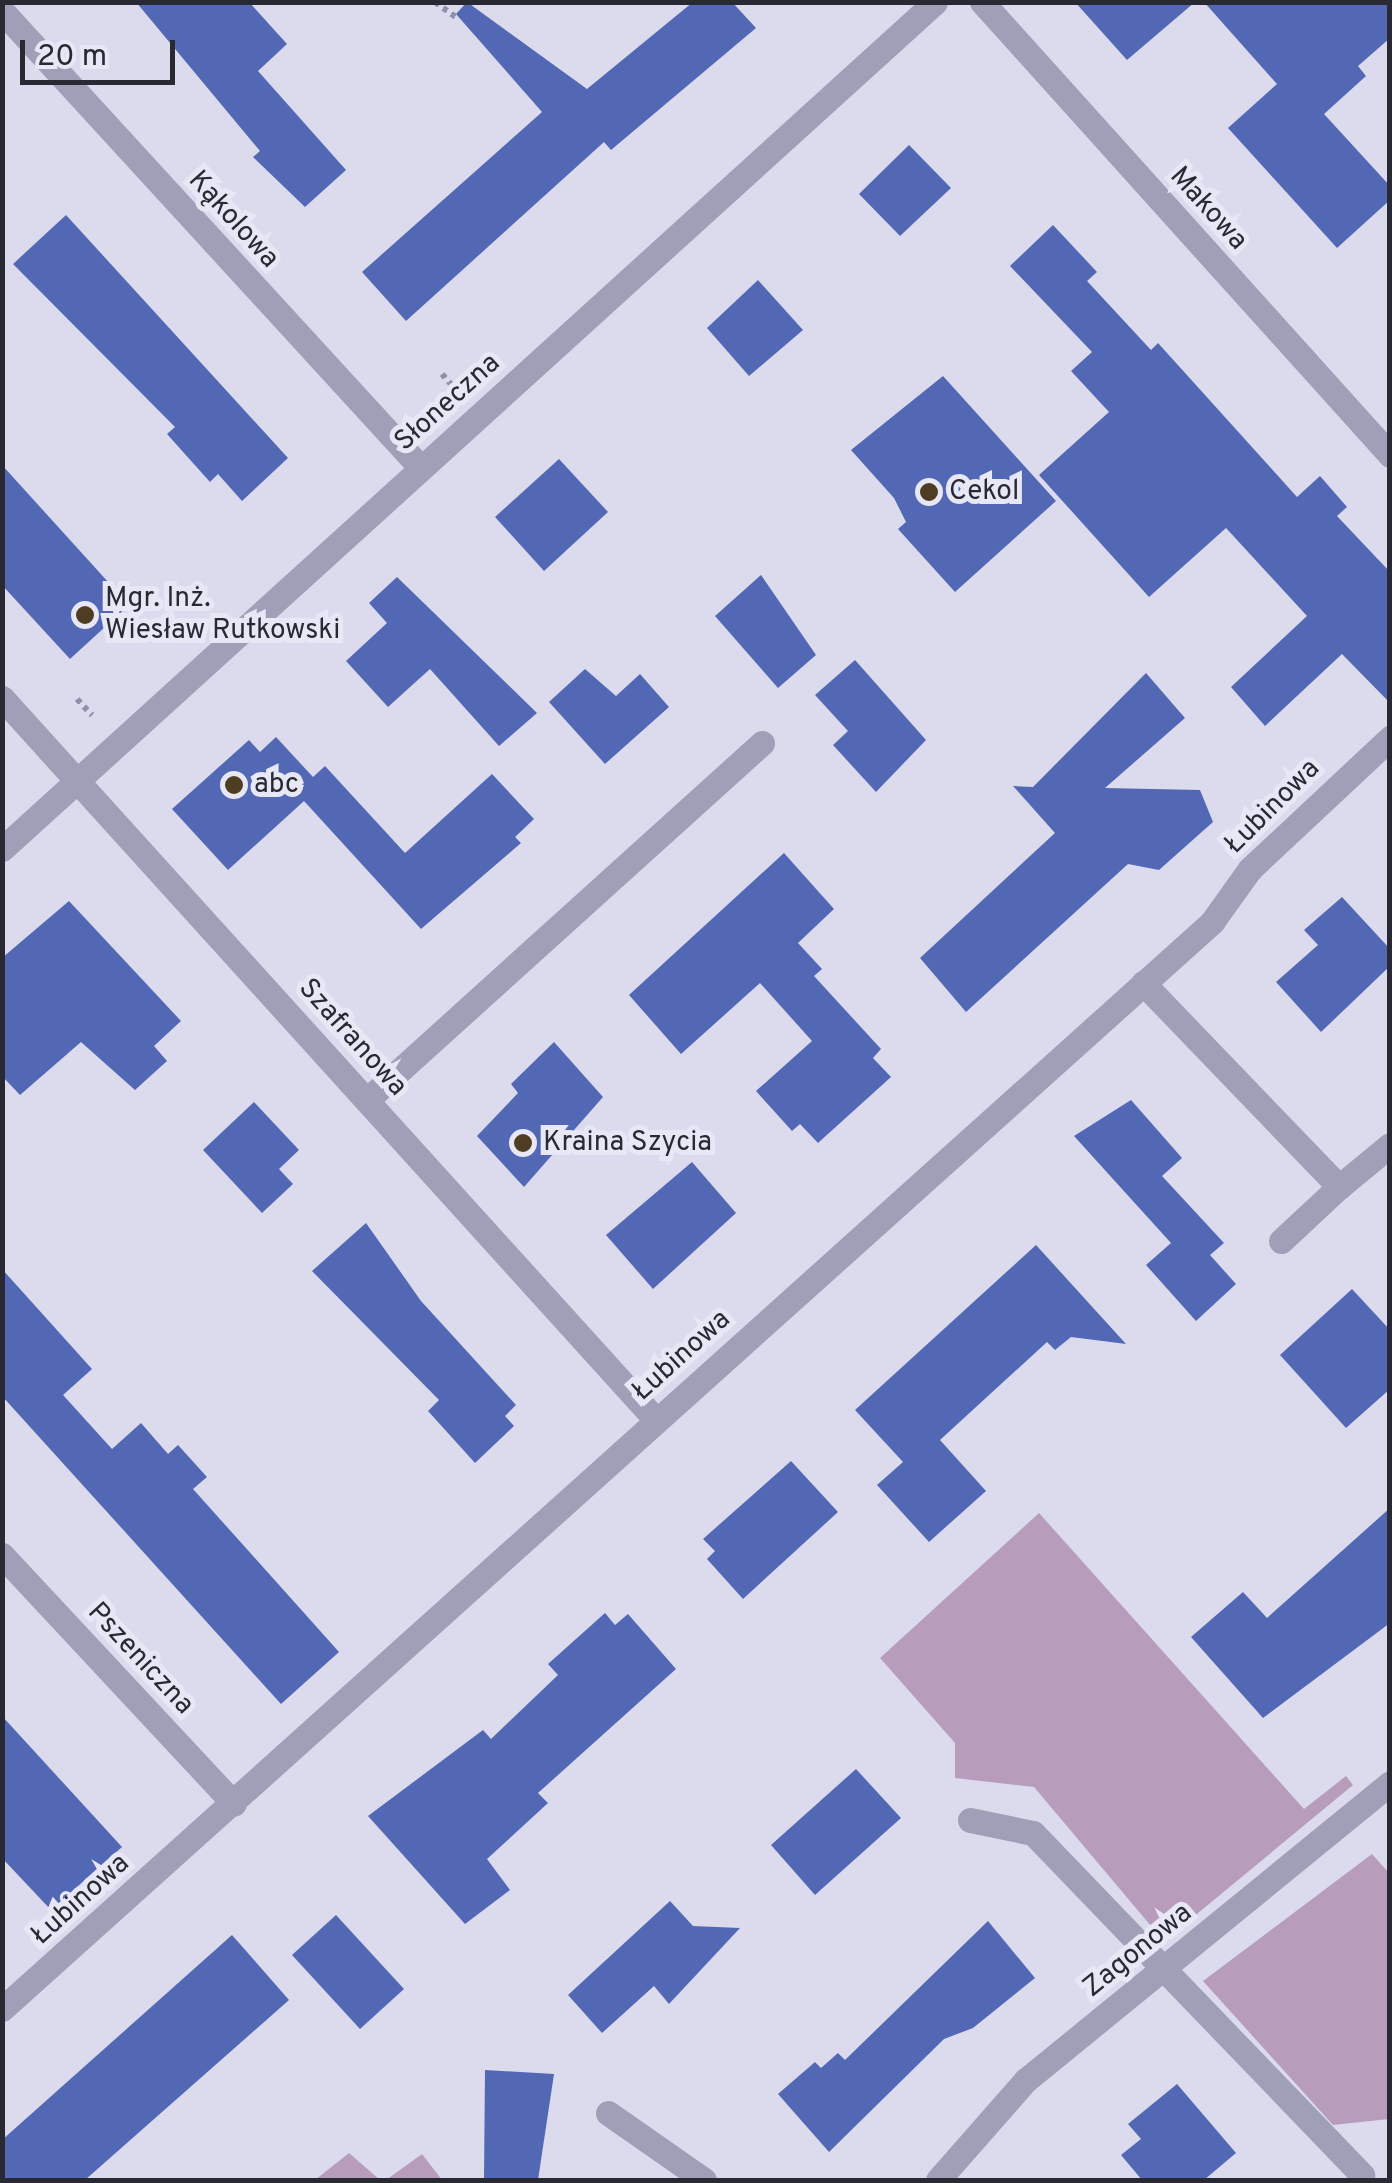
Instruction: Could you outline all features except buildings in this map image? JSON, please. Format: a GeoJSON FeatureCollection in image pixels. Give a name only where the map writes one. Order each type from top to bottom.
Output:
{"type":"FeatureCollection","features":[{"type":"Feature","properties":{"kind":"street","name":"Słoneczna"},"geometry":{"type":"LineString","coordinates":[[2,849],[935,2]]}},
{"type":"Feature","properties":{"kind":"street","name":"Makowa"},"geometry":{"type":"LineString","coordinates":[[982,2],[1390,455]]}},
{"type":"Feature","properties":{"kind":"street","name":"Kąkolowa"},"geometry":{"type":"LineString","coordinates":[[2,12],[421,468]]}},
{"type":"Feature","properties":{"kind":"street","name":"Szafranowa"},"geometry":{"type":"LineString","coordinates":[[2,698],[656,1420]]}},
{"type":"Feature","properties":{"kind":"street","name":"Łubinowa"},"geometry":{"type":"LineString","coordinates":[[2,2009],[1143,983],[1390,738]]}},
{"type":"Feature","properties":{"kind":"street"},"geometry":{"type":"LineString","coordinates":[[368,1099],[762,743]]}},
{"type":"Feature","properties":{"kind":"street"},"geometry":{"type":"LineString","coordinates":[[1143,983],[1339,1188]]}},
{"type":"Feature","properties":{"kind":"street"},"geometry":{"type":"LineString","coordinates":[[1281,1241],[1390,1145]]}},
{"type":"Feature","properties":{"kind":"street","name":"Pszeniczna"},"geometry":{"type":"LineString","coordinates":[[2,1555],[234,1804]]}},
{"type":"Feature","properties":{"kind":"street","name":"Zagonowa"},"geometry":{"type":"LineString","coordinates":[[938,2180],[1026,2080],[1169,1968],[1390,1783]]}},
{"type":"Feature","properties":{"kind":"street"},"geometry":{"type":"LineString","coordinates":[[970,1820],[1033,1833],[1169,1968],[1362,2175]]}},
{"type":"Feature","properties":{"kind":"street"},"geometry":{"type":"LineString","coordinates":[[608,2112],[704,2180]]}},
{"type":"Feature","properties":{"kind":"path"},"geometry":{"type":"LineString","coordinates":[[435,2],[458,20]]}},
{"type":"Feature","properties":{"kind":"shaded area"},"geometry":{"type":"Polygon","coordinates":[[[1039,1513],[1304,1809],[1346,1776],[1353,1785],[1180,1928],[1151,1926],[1034,1787],[955,1778],[955,1743],[880,1658],[1039,1513]]]}},
{"type":"Feature","properties":{"kind":"shaded area"},"geometry":{"type":"Polygon","coordinates":[[[1372,1854],[1389,1873],[1389,2119],[1333,2125],[1203,1981],[1372,1854]]]}},
{"type":"Feature","properties":{"kind":"shaded area"},"geometry":{"type":"Polygon","coordinates":[[[349,2153],[380,2180],[315,2180],[349,2153]]]}},
{"type":"Feature","properties":{"kind":"shaded area"},"geometry":{"type":"Polygon","coordinates":[[[422,2154],[442,2180],[386,2180],[422,2154]]]}},
{"type":"Feature","properties":{"kind":"place","name":"Cekol"},"geometry":{"type":"Point","coordinates":[929,492]}},
{"type":"Feature","properties":{"kind":"place","name":"Mgr. Inż. Wiesław Rutkowski"},"geometry":{"type":"Point","coordinates":[85,615]}},
{"type":"Feature","properties":{"kind":"place","name":"abc"},"geometry":{"type":"Point","coordinates":[234,785]}},
{"type":"Feature","properties":{"kind":"place","name":"Kraina Szycia"},"geometry":{"type":"Point","coordinates":[523,1143]}}]}
